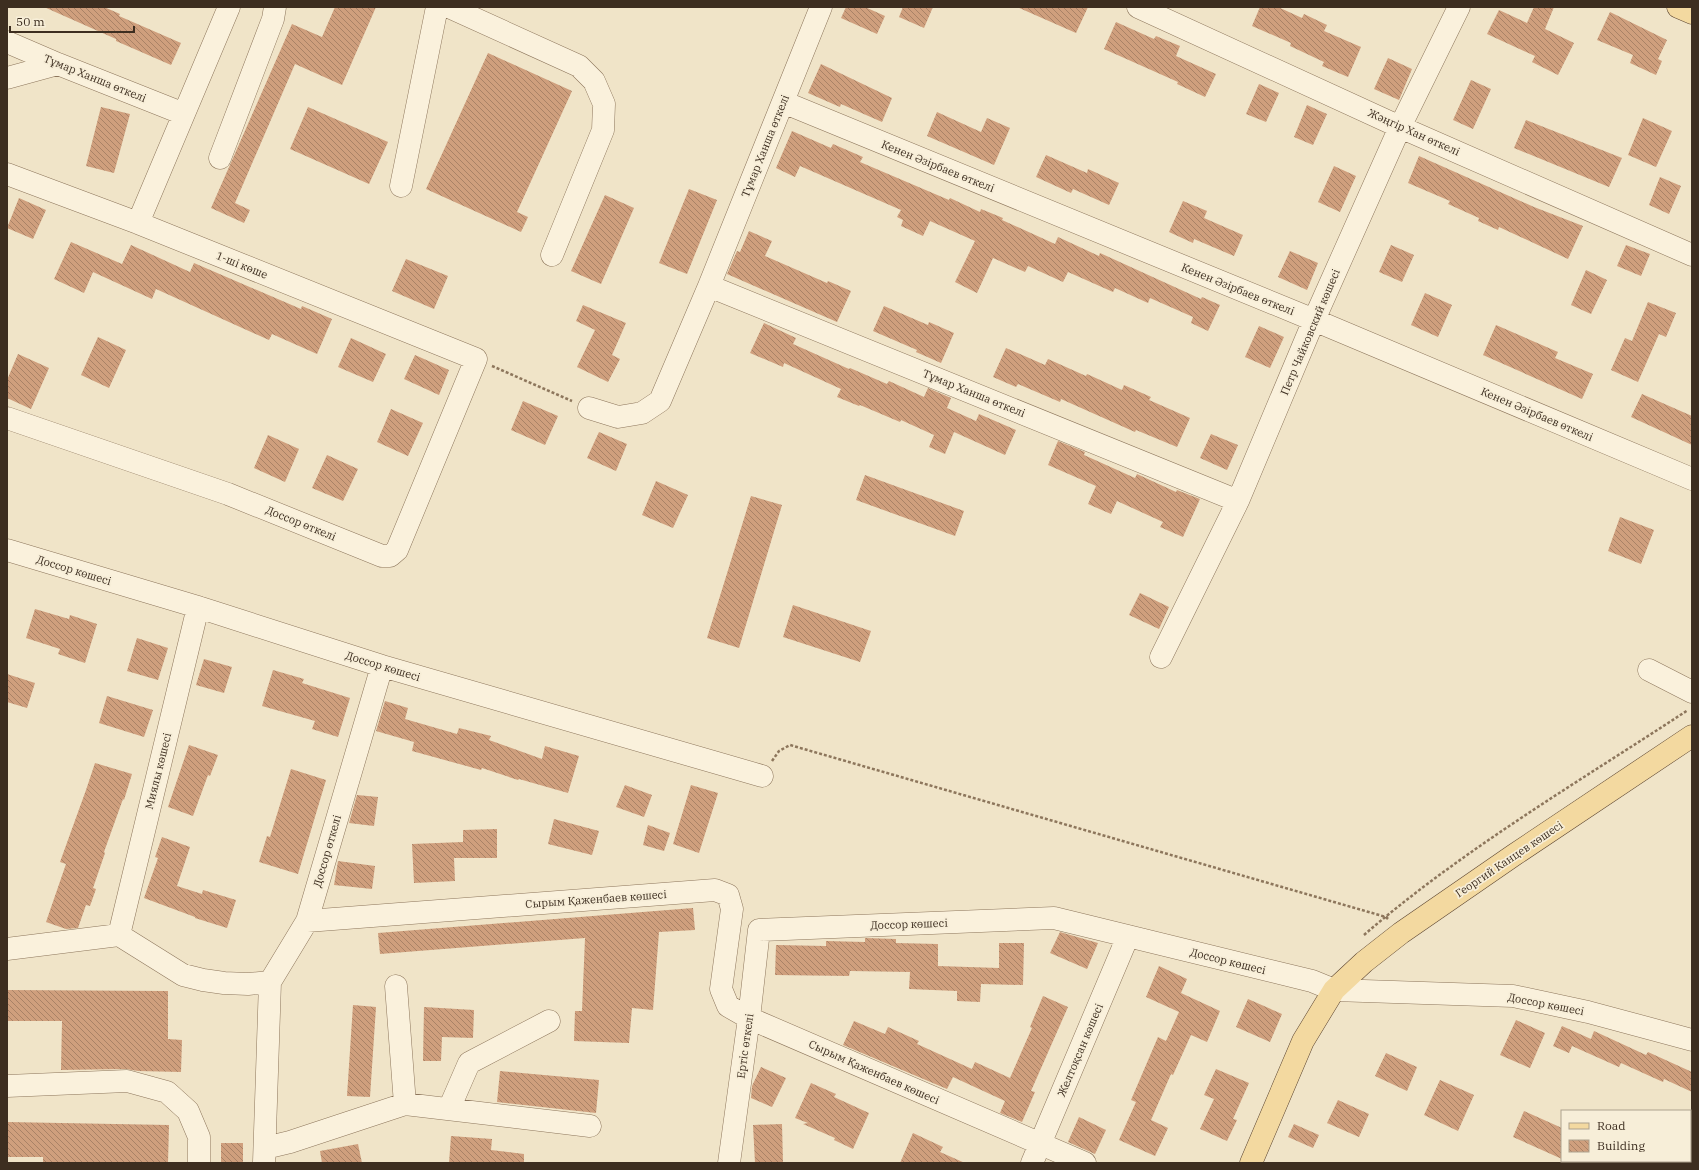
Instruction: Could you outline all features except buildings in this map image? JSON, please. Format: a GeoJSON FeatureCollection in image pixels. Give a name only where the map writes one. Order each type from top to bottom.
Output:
{"type":"FeatureCollection","features":[{"type":"Feature","properties":{"kind":"main road"},"geometry":{"type":"LineString","coordinates":[[1678,7],[1692,13]]}},
{"type":"Feature","properties":{"kind":"main road","name":"Георгий Канцев көшесі"},"geometry":{"type":"LineString","coordinates":[[1251,1163],[1303,1041],[1334,990],[1364,962],[1400,933],[1692,736]]}},
{"type":"Feature","properties":{"kind":"street"},"geometry":{"type":"LineString","coordinates":[[138,223],[229,7]]}},
{"type":"Feature","properties":{"kind":"street"},"geometry":{"type":"LineString","coordinates":[[220,158],[273,19],[275,7]]}},
{"type":"Feature","properties":{"kind":"street"},"geometry":{"type":"LineString","coordinates":[[401,186],[437,7]]}},
{"type":"Feature","properties":{"kind":"street"},"geometry":{"type":"LineString","coordinates":[[449,7],[580,66],[594,81],[604,104],[603,130],[552,255]]}},
{"type":"Feature","properties":{"kind":"street","name":"Тұмар Ханша өткелі"},"geometry":{"type":"LineString","coordinates":[[589,408],[618,417],[642,413],[660,401],[709,286],[820,7]]}},
{"type":"Feature","properties":{"kind":"street","name":"Жәңгір Хан өткелі"},"geometry":{"type":"LineString","coordinates":[[1138,7],[1400,127],[1692,255]]}},
{"type":"Feature","properties":{"kind":"street","name":"Петр Чайковский көшесі"},"geometry":{"type":"LineString","coordinates":[[1161,657],[1238,501],[1314,320],[1400,127],[1459,7]]}},
{"type":"Feature","properties":{"kind":"street","name":"Тұмар Ханша өткелі"},"geometry":{"type":"LineString","coordinates":[[7,42],[184,114]]}},
{"type":"Feature","properties":{"kind":"street"},"geometry":{"type":"LineString","coordinates":[[7,78],[58,64]]}},
{"type":"Feature","properties":{"kind":"street","name":"Кенен Әзірбаев өткелі"},"geometry":{"type":"LineString","coordinates":[[783,102],[1314,320],[1692,479]]}},
{"type":"Feature","properties":{"kind":"street","name":"1-ші көше"},"geometry":{"type":"LineString","coordinates":[[7,174],[138,223],[476,359]]}},
{"type":"Feature","properties":{"kind":"street","name":"Тұмар Ханша өткелі"},"geometry":{"type":"LineString","coordinates":[[709,286],[1238,501]]}},
{"type":"Feature","properties":{"kind":"street","name":"Доссор өткелі"},"geometry":{"type":"LineString","coordinates":[[7,418],[228,494],[382,556],[390,556],[397,550],[476,359]]}},
{"type":"Feature","properties":{"kind":"street","name":"Доссор көшесі"},"geometry":{"type":"LineString","coordinates":[[7,550],[198,607],[382,666],[762,776]]}},
{"type":"Feature","properties":{"kind":"street","name":"Миялы көшесі"},"geometry":{"type":"LineString","coordinates":[[119,935],[198,607]]}},
{"type":"Feature","properties":{"kind":"street","name":"Доссор өткелі"},"geometry":{"type":"LineString","coordinates":[[306,921],[382,666]]}},
{"type":"Feature","properties":{"kind":"street"},"geometry":{"type":"LineString","coordinates":[[1649,670],[1692,692]]}},
{"type":"Feature","properties":{"kind":"street","name":"Сырым Қаженбаев көшесі"},"geometry":{"type":"LineString","coordinates":[[306,921],[715,890],[728,895],[732,910],[721,989],[728,1006],[749,1018],[1036,1154],[1085,1163]]}},
{"type":"Feature","properties":{"kind":"street","name":"Доссор көшесі"},"geometry":{"type":"LineString","coordinates":[[759,930],[1054,918],[1312,981],[1334,990],[1513,996],[1588,1012],[1692,1040]]}},
{"type":"Feature","properties":{"kind":"street"},"geometry":{"type":"LineString","coordinates":[[264,1156],[270,982],[306,921]]}},
{"type":"Feature","properties":{"kind":"street","name":"Ертіс өткелі"},"geometry":{"type":"LineString","coordinates":[[729,1163],[749,1018],[759,930]]}},
{"type":"Feature","properties":{"kind":"street"},"geometry":{"type":"LineString","coordinates":[[7,948],[119,935],[183,975],[224,983],[248,984],[270,982]]}},
{"type":"Feature","properties":{"kind":"street","name":"Желтоқсан көшесі"},"geometry":{"type":"LineString","coordinates":[[1036,1154],[1128,936]]}},
{"type":"Feature","properties":{"kind":"street"},"geometry":{"type":"LineString","coordinates":[[396,986],[405,1104]]}},
{"type":"Feature","properties":{"kind":"street"},"geometry":{"type":"LineString","coordinates":[[449,1109],[469,1063],[549,1021]]}},
{"type":"Feature","properties":{"kind":"street"},"geometry":{"type":"LineString","coordinates":[[7,1086],[127,1080],[167,1092],[188,1111],[199,1137],[199,1163]]}},
{"type":"Feature","properties":{"kind":"street"},"geometry":{"type":"LineString","coordinates":[[264,1156],[290,1142],[405,1104],[590,1126]]}},
{"type":"Feature","properties":{"kind":"path"},"geometry":{"type":"LineString","coordinates":[[476,359],[589,408]]}},
{"type":"Feature","properties":{"kind":"path"},"geometry":{"type":"LineString","coordinates":[[1363,936],[1386,916],[1498,834],[1692,707]]}},
{"type":"Feature","properties":{"kind":"path"},"geometry":{"type":"LineString","coordinates":[[762,776],[779,751],[790,744],[1386,916],[1400,933]]}}]}
